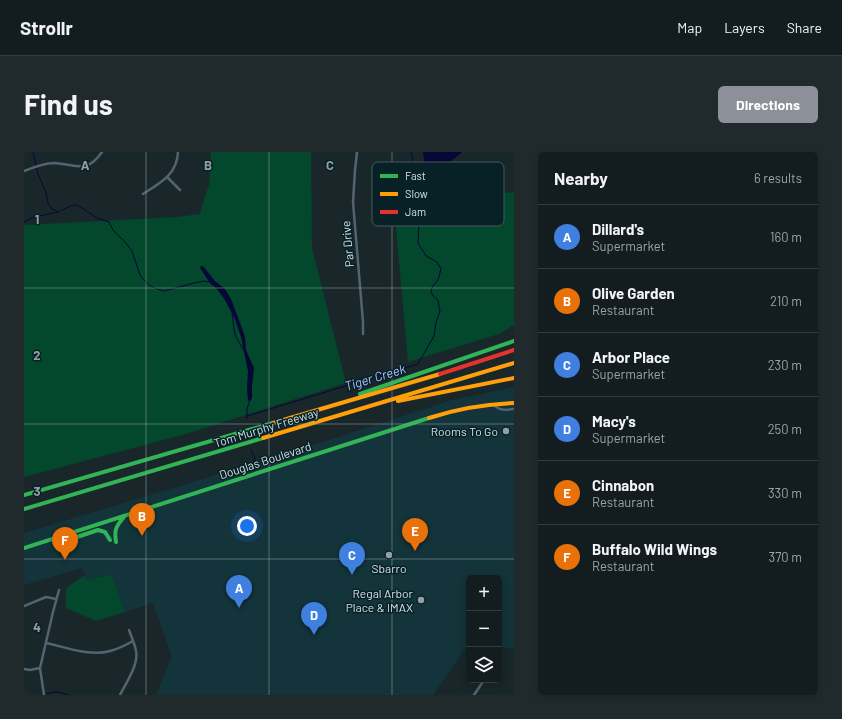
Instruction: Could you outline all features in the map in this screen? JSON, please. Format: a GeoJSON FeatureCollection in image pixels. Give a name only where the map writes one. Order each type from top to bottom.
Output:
{"type":"FeatureCollection","features":[{"type":"Feature","properties":{"kind":"main road"},"geometry":{"type":"LineString","coordinates":[[296,416],[514,341]]}},
{"type":"Feature","properties":{"kind":"main road","name":"Tom Murphy Freeway"},"geometry":{"type":"LineString","coordinates":[[24,495],[296,416],[514,350]]}},
{"type":"Feature","properties":{"kind":"main road","name":"Tom Murphy Freeway"},"geometry":{"type":"LineString","coordinates":[[24,509],[514,362]]}},
{"type":"Feature","properties":{"kind":"main road"},"geometry":{"type":"LineString","coordinates":[[369,406],[514,378]]}},
{"type":"Feature","properties":{"kind":"main road","name":"Douglas Boulevard"},"geometry":{"type":"LineString","coordinates":[[24,548],[431,417],[493,404],[514,403]]}},
{"type":"Feature","properties":{"kind":"main road"},"geometry":{"type":"LineString","coordinates":[[116,542],[115,531],[117,525],[125,516]]}},
{"type":"Feature","properties":{"kind":"main road"},"geometry":{"type":"LineString","coordinates":[[51,539],[68,540],[98,530],[105,532],[110,540]]}},
{"type":"Feature","properties":{"kind":"street"},"geometry":{"type":"LineString","coordinates":[[24,171],[38,165],[48,163],[78,167],[85,166],[96,160],[102,152]]}},
{"type":"Feature","properties":{"kind":"street"},"geometry":{"type":"LineString","coordinates":[[143,194],[167,177],[175,166],[178,152]]}},
{"type":"Feature","properties":{"kind":"street","name":"Par Drive"},"geometry":{"type":"LineString","coordinates":[[357,152],[353,202],[363,322],[362,334]]}},
{"type":"Feature","properties":{"kind":"street"},"geometry":{"type":"LineString","coordinates":[[167,177],[180,190]]}},
{"type":"Feature","properties":{"kind":"street"},"geometry":{"type":"LineString","coordinates":[[493,404],[503,410],[514,409]]}},
{"type":"Feature","properties":{"kind":"street"},"geometry":{"type":"LineString","coordinates":[[44,695],[40,668],[59,590]]}},
{"type":"Feature","properties":{"kind":"street"},"geometry":{"type":"LineString","coordinates":[[24,606],[46,597],[56,599]]}},
{"type":"Feature","properties":{"kind":"street"},"geometry":{"type":"LineString","coordinates":[[120,695],[137,658],[136,649],[129,630]]}},
{"type":"Feature","properties":{"kind":"street"},"geometry":{"type":"LineString","coordinates":[[46,643],[84,652],[95,653],[109,652],[133,641]]}},
{"type":"Feature","properties":{"kind":"street"},"geometry":{"type":"LineString","coordinates":[[24,669],[30,670],[40,668]]}},
{"type":"Feature","properties":{"kind":"street"},"geometry":{"type":"LineString","coordinates":[[474,695],[482,683]]}},
{"type":"Feature","properties":{"kind":"shaded area"},"geometry":{"type":"Polygon","coordinates":[[[423,152],[462,152],[450,162],[425,162],[423,152]]]}},
{"type":"Feature","properties":{"kind":"shaded area"},"geometry":{"type":"Polygon","coordinates":[[[203,266],[215,281],[225,289],[231,299],[245,337],[246,350],[254,368],[252,399],[248,401],[248,371],[241,337],[235,319],[225,300],[217,289],[210,283],[200,268],[203,266]]]}},
{"type":"Feature","properties":{"kind":"shaded area"},"geometry":{"type":"Polygon","coordinates":[[[514,387],[514,649],[502,647],[502,575],[466,575],[466,650],[464,650],[433,695],[156,695],[172,657],[153,603],[125,612],[112,574],[87,580],[82,568],[24,585],[24,533],[329,440],[452,400],[514,387]]]}},
{"type":"Feature","properties":{"kind":"green space"},"geometry":{"type":"Polygon","coordinates":[[[211,152],[311,152],[312,248],[346,383],[186,434],[24,477],[24,225],[177,217],[200,214],[209,185],[211,152]]]}},
{"type":"Feature","properties":{"kind":"green space"},"geometry":{"type":"Polygon","coordinates":[[[514,192],[514,325],[499,334],[408,362],[396,226],[504,226],[504,193],[514,192]]]}},
{"type":"Feature","properties":{"kind":"green space"},"geometry":{"type":"Polygon","coordinates":[[[112,574],[125,612],[96,621],[66,608],[66,588],[85,575],[87,580],[112,574]]]}},
{"type":"Feature","properties":{"kind":"waterway"},"geometry":{"type":"LineString","coordinates":[[33,152],[38,174],[46,192],[48,203],[52,209],[58,212]]}},
{"type":"Feature","properties":{"kind":"waterway","name":"Tiger Creek"},"geometry":{"type":"LineString","coordinates":[[411,152],[414,162]]}},
{"type":"Feature","properties":{"kind":"waterway"},"geometry":{"type":"LineString","coordinates":[[24,222],[34,217],[58,212],[73,205],[77,205],[97,218],[109,222],[113,230],[132,251],[140,275],[152,287],[164,291],[194,283],[204,281],[209,282]]}},
{"type":"Feature","properties":{"kind":"waterway","name":"Tiger Creek"},"geometry":{"type":"LineString","coordinates":[[247,416],[418,364],[434,336],[436,322],[440,312],[438,300],[431,292],[432,287],[438,280],[441,269],[437,262],[426,256],[418,243],[419,226]]}},
{"type":"Feature","properties":{"kind":"waterway"},"geometry":{"type":"LineString","coordinates":[[232,314],[235,335],[244,351]]}},
{"type":"Feature","properties":{"kind":"waterway"},"geometry":{"type":"LineString","coordinates":[[247,418],[247,409],[250,400]]}},
{"type":"Feature","properties":{"kind":"waterway"},"geometry":{"type":"LineString","coordinates":[[251,450],[257,465]]}},
{"type":"Feature","properties":{"kind":"waterway"},"geometry":{"type":"LineString","coordinates":[[47,694],[58,692],[68,695]]}},
{"type":"Feature","properties":{"kind":"traffic: fast"},"geometry":{"type":"LineString","coordinates":[[360,394],[514,341]]}},
{"type":"Feature","properties":{"kind":"traffic: fast"},"geometry":{"type":"LineString","coordinates":[[24,548],[429,418]]}},
{"type":"Feature","properties":{"kind":"traffic: fast"},"geometry":{"type":"LineString","coordinates":[[24,495],[273,423]]}},
{"type":"Feature","properties":{"kind":"traffic: fast"},"geometry":{"type":"LineString","coordinates":[[24,509],[263,438]]}},
{"type":"Feature","properties":{"kind":"traffic: fast"},"geometry":{"type":"LineString","coordinates":[[116,542],[116,528],[124,517]]}},
{"type":"Feature","properties":{"kind":"traffic: fast"},"geometry":{"type":"LineString","coordinates":[[54,539],[68,540],[98,530],[105,532],[110,540]]}},
{"type":"Feature","properties":{"kind":"traffic: slow"},"geometry":{"type":"LineString","coordinates":[[263,438],[514,363]]}},
{"type":"Feature","properties":{"kind":"traffic: slow"},"geometry":{"type":"LineString","coordinates":[[273,423],[440,374]]}},
{"type":"Feature","properties":{"kind":"traffic: slow"},"geometry":{"type":"LineString","coordinates":[[398,401],[514,378]]}},
{"type":"Feature","properties":{"kind":"traffic: slow"},"geometry":{"type":"LineString","coordinates":[[429,418],[450,412],[493,404],[514,403]]}},
{"type":"Feature","properties":{"kind":"traffic: jam"},"geometry":{"type":"LineString","coordinates":[[440,374],[514,350]]}},
{"type":"Feature","properties":{"kind":"place","name":"Rooms To Go"},"geometry":{"type":"Point","coordinates":[506,431]}},
{"type":"Feature","properties":{"kind":"place","name":"Olive Garden"},"geometry":{"type":"Point","coordinates":[142,536]}},
{"type":"Feature","properties":{"kind":"place","name":"Cinnabon"},"geometry":{"type":"Point","coordinates":[415,551]}},
{"type":"Feature","properties":{"kind":"place","name":"Sbarro"},"geometry":{"type":"Point","coordinates":[389,555]}},
{"type":"Feature","properties":{"kind":"place","name":"Buffalo Wild Wings"},"geometry":{"type":"Point","coordinates":[65,560]}},
{"type":"Feature","properties":{"kind":"place","name":"Arbor Place"},"geometry":{"type":"Point","coordinates":[352,575]}},
{"type":"Feature","properties":{"kind":"place","name":"Regal Arbor Place & IMAX"},"geometry":{"type":"Point","coordinates":[421,600]}},
{"type":"Feature","properties":{"kind":"place","name":"Dillard's"},"geometry":{"type":"Point","coordinates":[239,608]}},
{"type":"Feature","properties":{"kind":"place","name":"Macy's"},"geometry":{"type":"Point","coordinates":[314,635]}}]}
